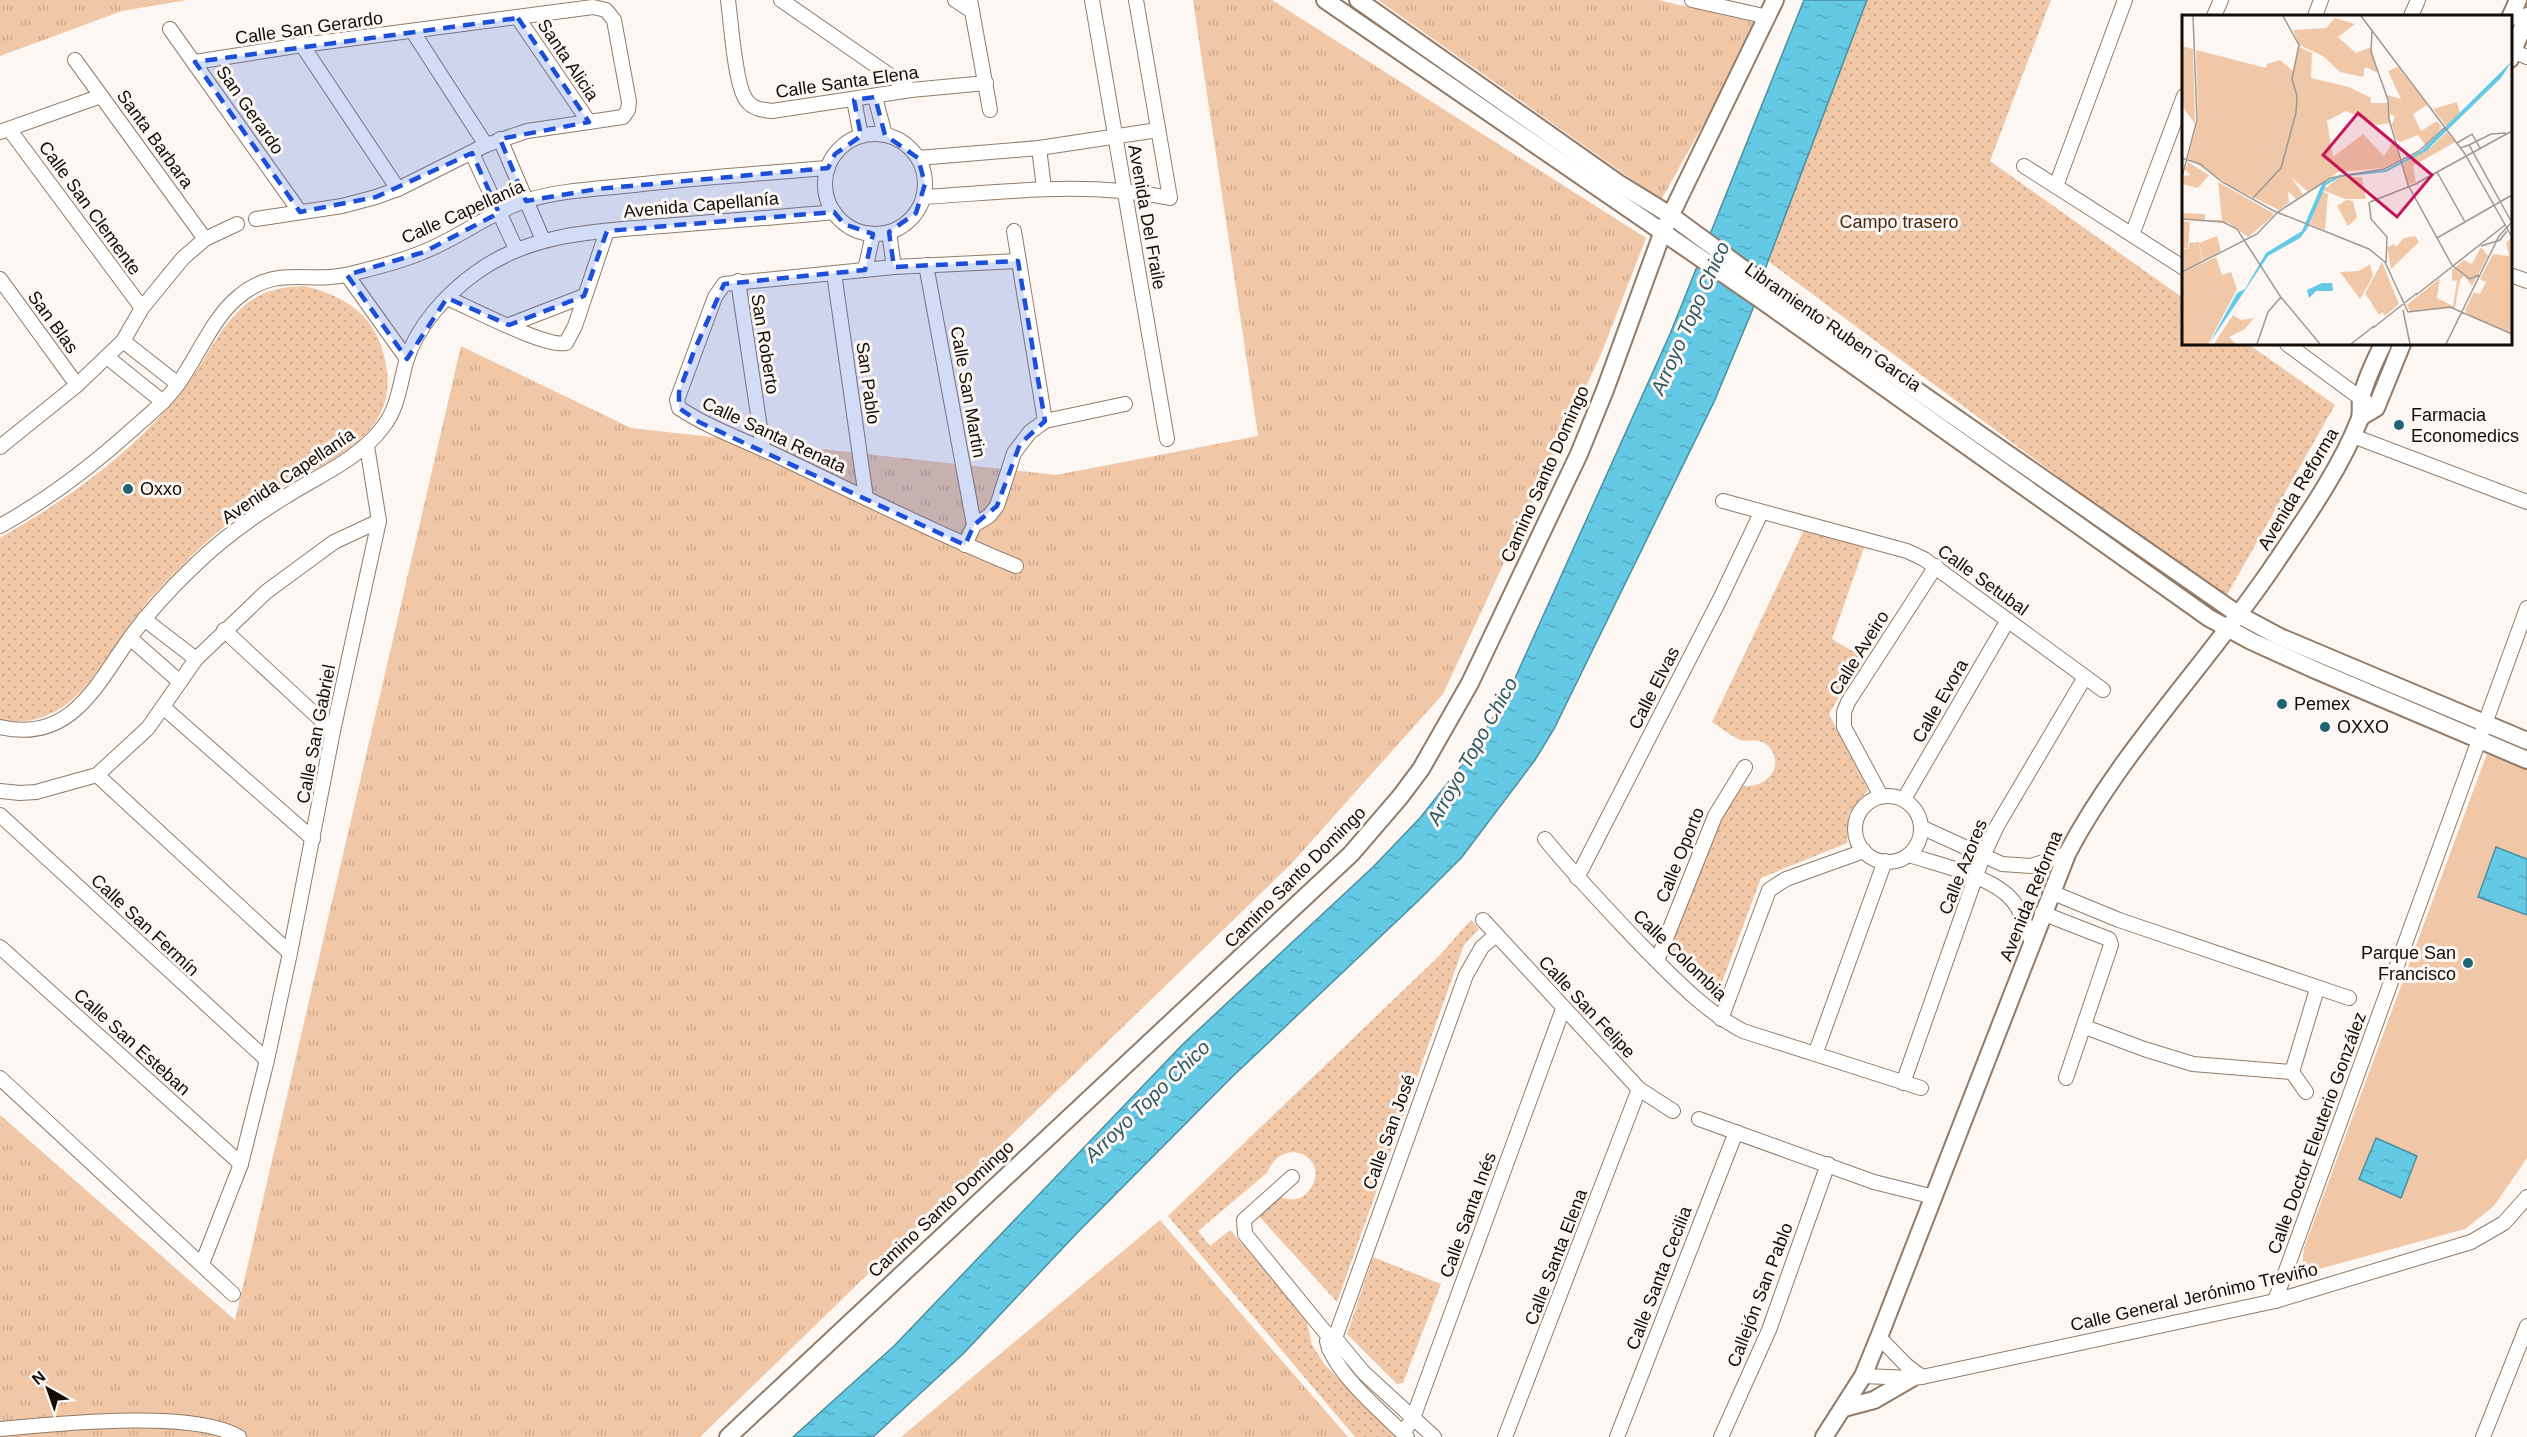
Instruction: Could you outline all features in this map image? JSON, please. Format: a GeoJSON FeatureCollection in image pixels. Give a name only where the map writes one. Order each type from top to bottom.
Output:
{"type":"FeatureCollection","features":[{"type":"Feature","properties":{"kind":"street","name":"Calle Santa Elena"},"geometry":{"type":"LineString","coordinates":[[728,0],[740,82],[745,99],[752,106],[772,111],[911,90],[986,83]]}},
{"type":"Feature","properties":{"kind":"street"},"geometry":{"type":"LineString","coordinates":[[781,0],[911,90]]}},
{"type":"Feature","properties":{"kind":"street"},"geometry":{"type":"LineString","coordinates":[[955,0],[971,5],[990,110]]}},
{"type":"Feature","properties":{"kind":"street","name":"Avenida Del Fraile"},"geometry":{"type":"LineString","coordinates":[[1092,0],[1167,439]]}},
{"type":"Feature","properties":{"kind":"street","name":"Avenida Del Fraile"},"geometry":{"type":"LineString","coordinates":[[1124,190],[1170,198],[1136,0]]}},
{"type":"Feature","properties":{"kind":"street","name":"Libramiento Ruben Garcia"},"geometry":{"type":"LineString","coordinates":[[1325,0],[1660,239],[1683,246],[1764,293],[2239,615],[2256,634]]}},
{"type":"Feature","properties":{"kind":"street","name":"Libramiento Ruben Garcia"},"geometry":{"type":"LineString","coordinates":[[1358,0],[1609,176],[1670,215],[1764,293],[2228,630],[2256,634]]}},
{"type":"Feature","properties":{"kind":"street"},"geometry":{"type":"LineString","coordinates":[[1692,0],[1743,5],[1768,17]]}},
{"type":"Feature","properties":{"kind":"street","name":"Camino Santo Domingo"},"geometry":{"type":"LineString","coordinates":[[728,1437],[1115,1072],[1351,854],[1387,813],[1420,769],[1470,683],[1579,453],[1670,215],[1775,0]]}},
{"type":"Feature","properties":{"kind":"street"},"geometry":{"type":"LineString","coordinates":[[2056,186],[2125,0]]}},
{"type":"Feature","properties":{"kind":"street"},"geometry":{"type":"LineString","coordinates":[[2214,15],[2221,0]]}},
{"type":"Feature","properties":{"kind":"street"},"geometry":{"type":"LineString","coordinates":[[2315,15],[2321,0]]}},
{"type":"Feature","properties":{"kind":"street"},"geometry":{"type":"LineString","coordinates":[[2411,15],[2418,0]]}},
{"type":"Feature","properties":{"kind":"street"},"geometry":{"type":"LineString","coordinates":[[2512,15],[2518,0]]}},
{"type":"Feature","properties":{"kind":"street","name":"Calle San Gerardo"},"geometry":{"type":"LineString","coordinates":[[195,62],[303,45],[593,7],[606,10],[614,20],[629,102],[627,113],[618,119],[589,122]]}},
{"type":"Feature","properties":{"kind":"street"},"geometry":{"type":"LineString","coordinates":[[2515,54],[2527,16]]}},
{"type":"Feature","properties":{"kind":"street","name":"Santa Alicia"},"geometry":{"type":"LineString","coordinates":[[518,18],[589,122]]}},
{"type":"Feature","properties":{"kind":"street","name":"San Gerardo"},"geometry":{"type":"LineString","coordinates":[[170,29],[300,212]]}},
{"type":"Feature","properties":{"kind":"street"},"geometry":{"type":"LineString","coordinates":[[413,32],[486,145]]}},
{"type":"Feature","properties":{"kind":"street"},"geometry":{"type":"LineString","coordinates":[[303,45],[398,189]]}},
{"type":"Feature","properties":{"kind":"street","name":"Santa Barbara"},"geometry":{"type":"LineString","coordinates":[[75,60],[205,239]]}},
{"type":"Feature","properties":{"kind":"street"},"geometry":{"type":"LineString","coordinates":[[5,130],[101,96]]}},
{"type":"Feature","properties":{"kind":"street"},"geometry":{"type":"LineString","coordinates":[[875,97],[885,135]]}},
{"type":"Feature","properties":{"kind":"street"},"geometry":{"type":"LineString","coordinates":[[854,99],[861,136]]}},
{"type":"Feature","properties":{"kind":"street"},"geometry":{"type":"LineString","coordinates":[[2132,235],[2182,101]]}},
{"type":"Feature","properties":{"kind":"street"},"geometry":{"type":"LineString","coordinates":[[256,219],[342,206],[398,189],[500,140],[527,131],[589,122]]}},
{"type":"Feature","properties":{"kind":"street","name":"Calle San Clemente"},"geometry":{"type":"LineString","coordinates":[[5,130],[142,308]]}},
{"type":"Feature","properties":{"kind":"street"},"geometry":{"type":"LineString","coordinates":[[918,158],[1039,148],[1158,130]]}},
{"type":"Feature","properties":{"kind":"street"},"geometry":{"type":"LineString","coordinates":[[885,135],[909,147],[918,158],[925,184],[923,197],[916,213],[904,225],[889,232],[873,234],[858,231],[844,224],[834,212],[827,198],[825,183],[828,168],[841,149],[861,136],[885,135]]}},
{"type":"Feature","properties":{"kind":"street"},"geometry":{"type":"LineString","coordinates":[[500,140],[543,240]]}},
{"type":"Feature","properties":{"kind":"street"},"geometry":{"type":"LineString","coordinates":[[1039,148],[1044,188]]}},
{"type":"Feature","properties":{"kind":"street"},"geometry":{"type":"LineString","coordinates":[[472,153],[516,249]]}},
{"type":"Feature","properties":{"kind":"street"},"geometry":{"type":"LineString","coordinates":[[2024,166],[2182,267]]}},
{"type":"Feature","properties":{"kind":"street","name":"Calle Capellanía"},"geometry":{"type":"LineString","coordinates":[[0,526],[67,484],[163,402],[178,384],[224,312],[236,298],[250,288],[270,279],[289,276],[347,275],[424,252],[526,201],[597,189],[828,168]]}},
{"type":"Feature","properties":{"kind":"street"},"geometry":{"type":"LineString","coordinates":[[923,197],[1044,188],[1124,190]]}},
{"type":"Feature","properties":{"kind":"street","name":"Avenida Capellanía"},"geometry":{"type":"LineString","coordinates":[[0,727],[15,730],[42,728],[74,711],[100,684],[144,620],[193,567],[226,538],[285,497],[345,462],[367,446],[385,425],[394,408],[407,359],[427,323],[447,298],[477,272],[516,249],[570,234],[834,212]]}},
{"type":"Feature","properties":{"kind":"street"},"geometry":{"type":"LineString","coordinates":[[1,444],[77,385],[123,341],[142,308],[171,271],[205,239],[237,224]]}},
{"type":"Feature","properties":{"kind":"street"},"geometry":{"type":"LineString","coordinates":[[447,298],[531,337],[552,344],[566,343],[571,337],[607,231]]}},
{"type":"Feature","properties":{"kind":"street"},"geometry":{"type":"LineString","coordinates":[[1014,231],[1045,421]]}},
{"type":"Feature","properties":{"kind":"street"},"geometry":{"type":"LineString","coordinates":[[889,232],[894,267]]}},
{"type":"Feature","properties":{"kind":"street"},"geometry":{"type":"LineString","coordinates":[[865,270],[873,234]]}},
{"type":"Feature","properties":{"kind":"street","name":"Calle Santa Renata"},"geometry":{"type":"LineString","coordinates":[[1016,566],[965,545],[763,448],[699,422],[679,408],[677,400],[715,297],[724,284],[894,267],[1018,261]]}},
{"type":"Feature","properties":{"kind":"street","name":"Calle San Martin"},"geometry":{"type":"LineString","coordinates":[[926,265],[974,525]]}},
{"type":"Feature","properties":{"kind":"street","name":"San Pablo"},"geometry":{"type":"LineString","coordinates":[[834,273],[866,498]]}},
{"type":"Feature","properties":{"kind":"street"},"geometry":{"type":"LineString","coordinates":[[347,275],[407,359]]}},
{"type":"Feature","properties":{"kind":"street"},"geometry":{"type":"LineString","coordinates":[[2512,275],[2527,281]]}},
{"type":"Feature","properties":{"kind":"street","name":"San Blas"},"geometry":{"type":"LineString","coordinates":[[0,279],[77,385]]}},
{"type":"Feature","properties":{"kind":"street","name":"San Roberto"},"geometry":{"type":"LineString","coordinates":[[738,281],[763,448]]}},
{"type":"Feature","properties":{"kind":"street"},"geometry":{"type":"LineString","coordinates":[[509,325],[584,296]]}},
{"type":"Feature","properties":{"kind":"street"},"geometry":{"type":"LineString","coordinates":[[123,341],[178,384]]}},
{"type":"Feature","properties":{"kind":"street"},"geometry":{"type":"LineString","coordinates":[[2288,345],[2361,400],[2376,408],[2402,345]]}},
{"type":"Feature","properties":{"kind":"street","name":"Avenida Reforma"},"geometry":{"type":"LineString","coordinates":[[1824,1437],[1863,1376],[2042,913],[2081,826],[2111,781],[2228,630],[2277,562],[2353,436],[2361,417],[2361,400],[2383,345]]}},
{"type":"Feature","properties":{"kind":"street"},"geometry":{"type":"LineString","coordinates":[[107,357],[163,402]]}},
{"type":"Feature","properties":{"kind":"street"},"geometry":{"type":"LineString","coordinates":[[965,545],[974,525],[989,516],[997,506],[1014,453],[1030,432],[1045,421],[1125,404]]}},
{"type":"Feature","properties":{"kind":"street","name":"Avenida Reforma"},"geometry":{"type":"LineString","coordinates":[[2361,417],[2376,408]]}},
{"type":"Feature","properties":{"kind":"street"},"geometry":{"type":"LineString","coordinates":[[2353,436],[2527,502]]}},
{"type":"Feature","properties":{"kind":"street","name":"Calle San Gabriel"},"geometry":{"type":"LineString","coordinates":[[267,1060],[333,731],[379,521],[367,446]]}},
{"type":"Feature","properties":{"kind":"street","name":"Calle Setubal"},"geometry":{"type":"LineString","coordinates":[[1723,501],[1907,551],[1936,566],[2103,690]]}},
{"type":"Feature","properties":{"kind":"street","name":"Calle Elvas"},"geometry":{"type":"LineString","coordinates":[[1577,878],[1720,599],[1761,513]]}},
{"type":"Feature","properties":{"kind":"street"},"geometry":{"type":"LineString","coordinates":[[0,791],[20,793],[54,788],[97,775],[134,742],[163,707],[196,659],[266,592],[333,542],[379,521]]}},
{"type":"Feature","properties":{"kind":"street","name":"Calle Aveiro"},"geometry":{"type":"LineString","coordinates":[[1881,796],[1844,727],[1844,712],[1848,702],[1936,566]]}},
{"type":"Feature","properties":{"kind":"street"},"geometry":{"type":"LineString","coordinates":[[2485,725],[2527,608]]}},
{"type":"Feature","properties":{"kind":"street"},"geometry":{"type":"LineString","coordinates":[[144,620],[196,659]]}},
{"type":"Feature","properties":{"kind":"street","name":"Calle Evora"},"geometry":{"type":"LineString","coordinates":[[1904,799],[2008,620]]}},
{"type":"Feature","properties":{"kind":"street"},"geometry":{"type":"LineString","coordinates":[[224,630],[333,731]]}},
{"type":"Feature","properties":{"kind":"street"},"geometry":{"type":"LineString","coordinates":[[2256,634],[2527,741]]}},
{"type":"Feature","properties":{"kind":"street"},"geometry":{"type":"LineString","coordinates":[[2256,634],[2479,741],[2527,760]]}},
{"type":"Feature","properties":{"kind":"street"},"geometry":{"type":"LineString","coordinates":[[130,638],[180,682]]}},
{"type":"Feature","properties":{"kind":"street","name":"Calle Azores"},"geometry":{"type":"LineString","coordinates":[[1903,1083],[1983,856],[1998,826],[2085,677]]}},
{"type":"Feature","properties":{"kind":"street"},"geometry":{"type":"LineString","coordinates":[[163,707],[313,839]]}},
{"type":"Feature","properties":{"kind":"street","name":"Calle Doctor Eleuterio González"},"geometry":{"type":"LineString","coordinates":[[2275,1301],[2485,725]]}},
{"type":"Feature","properties":{"kind":"street","name":"Calle Oporto"},"geometry":{"type":"LineString","coordinates":[[1657,961],[1715,816],[1745,767]]}},
{"type":"Feature","properties":{"kind":"street"},"geometry":{"type":"LineString","coordinates":[[97,775],[290,953]]}},
{"type":"Feature","properties":{"kind":"street"},"geometry":{"type":"LineString","coordinates":[[1881,796],[1896,796],[1904,799],[1916,811],[1921,827],[1918,842],[1909,855],[1893,861],[1873,858],[1864,851],[1855,834],[1858,814],[1871,800],[1881,796]]}},
{"type":"Feature","properties":{"kind":"street","name":"Calle San Fermín"},"geometry":{"type":"LineString","coordinates":[[0,815],[267,1060]]}},
{"type":"Feature","properties":{"kind":"street"},"geometry":{"type":"LineString","coordinates":[[1921,827],[2002,864],[2031,866],[2067,854]]}},
{"type":"Feature","properties":{"kind":"street","name":"Calle Colombia"},"geometry":{"type":"LineString","coordinates":[[1545,838],[1577,878],[1657,961],[1698,1001],[1721,1019],[1743,1031],[1816,1052],[1921,1088]]}},
{"type":"Feature","properties":{"kind":"street"},"geometry":{"type":"LineString","coordinates":[[1721,1019],[1769,890],[1786,879],[1864,851]]}},
{"type":"Feature","properties":{"kind":"street"},"geometry":{"type":"LineString","coordinates":[[1909,855],[1994,885],[2012,899],[2020,910],[2032,943]]}},
{"type":"Feature","properties":{"kind":"street"},"geometry":{"type":"LineString","coordinates":[[1816,1052],[1885,861]]}},
{"type":"Feature","properties":{"kind":"street"},"geometry":{"type":"LineString","coordinates":[[2051,892],[2119,920],[2349,998]]}},
{"type":"Feature","properties":{"kind":"street"},"geometry":{"type":"LineString","coordinates":[[2042,913],[2109,939],[2111,945],[2066,1078]]}},
{"type":"Feature","properties":{"kind":"street","name":"Calle San Felipe"},"geometry":{"type":"LineString","coordinates":[[1483,920],[1639,1089],[1673,1111]]}},
{"type":"Feature","properties":{"kind":"street","name":"Calle San José"},"geometry":{"type":"LineString","coordinates":[[1330,1340],[1466,975],[1482,947],[1496,935]]}},
{"type":"Feature","properties":{"kind":"street","name":"Calle San Esteban"},"geometry":{"type":"LineString","coordinates":[[0,947],[241,1164]]}},
{"type":"Feature","properties":{"kind":"street"},"geometry":{"type":"LineString","coordinates":[[2292,1072],[2317,988]]}},
{"type":"Feature","properties":{"kind":"street","name":"Calle Santa Inés"},"geometry":{"type":"LineString","coordinates":[[1405,1435],[1563,1009]]}},
{"type":"Feature","properties":{"kind":"street"},"geometry":{"type":"LineString","coordinates":[[2085,1027],[2152,1052],[2193,1064],[2292,1072]]}},
{"type":"Feature","properties":{"kind":"street"},"geometry":{"type":"LineString","coordinates":[[202,1264],[241,1164],[267,1060]]}},
{"type":"Feature","properties":{"kind":"street"},"geometry":{"type":"LineString","coordinates":[[2292,1072],[2306,1092]]}},
{"type":"Feature","properties":{"kind":"street"},"geometry":{"type":"LineString","coordinates":[[0,1078],[233,1294]]}},
{"type":"Feature","properties":{"kind":"street","name":"Calle Santa Elena"},"geometry":{"type":"LineString","coordinates":[[1505,1437],[1639,1089]]}},
{"type":"Feature","properties":{"kind":"street"},"geometry":{"type":"LineString","coordinates":[[1699,1119],[1866,1178],[1934,1197]]}},
{"type":"Feature","properties":{"kind":"street","name":"Calle Santa Cecilia"},"geometry":{"type":"LineString","coordinates":[[1617,1437],[1736,1132]]}},
{"type":"Feature","properties":{"kind":"street","name":"Callejón San Pablo"},"geometry":{"type":"LineString","coordinates":[[1721,1437],[1769,1330],[1828,1164]]}},
{"type":"Feature","properties":{"kind":"street"},"geometry":{"type":"LineString","coordinates":[[1292,1177],[1244,1220],[1245,1234],[1330,1340],[1434,1437]]}},
{"type":"Feature","properties":{"kind":"street","name":"Calle General Jerónimo Treviño"},"geometry":{"type":"LineString","coordinates":[[1863,1376],[1917,1377],[2275,1301],[2471,1242],[2504,1223],[2527,1197]]}},
{"type":"Feature","properties":{"kind":"street"},"geometry":{"type":"LineString","coordinates":[[2483,1437],[2527,1326]]}},
{"type":"Feature","properties":{"kind":"street"},"geometry":{"type":"LineString","coordinates":[[1844,1408],[1874,1400],[1917,1377],[1879,1337]]}},
{"type":"Feature","properties":{"kind":"street"},"geometry":{"type":"LineString","coordinates":[[1330,1340],[1353,1383],[1405,1435]]}},
{"type":"Feature","properties":{"kind":"street"},"geometry":{"type":"LineString","coordinates":[[0,1429],[82,1422],[136,1422],[201,1425],[218,1428],[239,1437]]}},
{"type":"Feature","properties":{"kind":"highlighted area"},"geometry":{"type":"Polygon","coordinates":[[[518,18],[589,122],[500,139],[526,201],[597,189],[828,168],[835,154],[861,136],[854,100],[875,97],[885,135],[918,158],[925,184],[916,213],[889,232],[894,267],[1018,261],[1045,421],[1020,444],[997,506],[974,525],[965,545],[699,422],[679,408],[679,392],[694,351],[724,284],[865,270],[873,234],[844,224],[834,212],[607,231],[584,296],[509,325],[447,298],[407,359],[347,275],[424,252],[499,213],[472,153],[376,197],[300,212],[195,62],[518,18]]]}},
{"type":"Feature","properties":{"kind":"green space"},"geometry":{"type":"Polygon","coordinates":[[[0,0],[187,0],[122,11],[0,56],[0,0]]]}},
{"type":"Feature","properties":{"kind":"green space"},"geometry":{"type":"Polygon","coordinates":[[[1193,0],[1272,0],[1646,238],[1602,352],[1443,694],[1292,863],[700,1437],[0,1437],[0,1115],[235,1320],[461,346],[631,428],[1056,475],[1258,436],[1193,0]]]}},
{"type":"Feature","properties":{"kind":"green space"},"geometry":{"type":"Polygon","coordinates":[[[1378,0],[1658,0],[1753,22],[1707,118],[1661,200],[1378,0]]]}},
{"type":"Feature","properties":{"kind":"green space","name":"Campo trasero"},"geometry":{"type":"Polygon","coordinates":[[[1867,0],[2051,0],[1990,161],[2182,297],[2182,345],[2249,345],[2335,405],[2224,600],[1768,261],[1867,0]]]}},
{"type":"Feature","properties":{"kind":"green space"},"geometry":{"type":"Polygon","coordinates":[[[304,286],[316,289],[350,305],[359,312],[374,331],[380,343],[387,376],[385,402],[374,424],[335,458],[261,500],[202,546],[146,604],[96,674],[65,705],[47,716],[25,721],[0,720],[0,538],[51,507],[119,456],[161,416],[181,393],[227,324],[245,305],[273,290],[304,286]]]}},
{"type":"Feature","properties":{"kind":"green space"},"geometry":{"type":"Polygon","coordinates":[[[1805,528],[1865,545],[1832,639],[1862,657],[1829,714],[1868,790],[1849,813],[1847,843],[1761,878],[1715,1001],[1668,953],[1709,843],[1741,786],[1761,783],[1774,770],[1774,755],[1768,746],[1757,740],[1740,740],[1712,722],[1805,528]]]}},
{"type":"Feature","properties":{"kind":"green space","name":"Parque San Francisco"},"geometry":{"type":"Polygon","coordinates":[[[2488,751],[2527,767],[2527,1158],[2494,1206],[2465,1229],[2301,1274],[2304,1248],[2488,751]]]}},
{"type":"Feature","properties":{"kind":"green space"},"geometry":{"type":"Polygon","coordinates":[[[1471,920],[1479,929],[1464,945],[1337,1302],[1256,1213],[1277,1196],[1293,1199],[1300,1198],[1307,1193],[1314,1181],[1315,1170],[1312,1162],[1304,1155],[1295,1152],[1284,1154],[1275,1160],[1267,1173],[1198,1231],[1210,1246],[1230,1230],[1305,1314],[1312,1345],[1325,1365],[1398,1437],[1355,1437],[1168,1216],[1440,955],[1471,920]]]}},
{"type":"Feature","properties":{"kind":"green space"},"geometry":{"type":"Polygon","coordinates":[[[1160,1220],[1348,1437],[901,1437],[1160,1220]]]}},
{"type":"Feature","properties":{"kind":"green space"},"geometry":{"type":"Polygon","coordinates":[[[1373,1257],[1441,1284],[1403,1383],[1397,1384],[1347,1334],[1373,1257]]]}},
{"type":"Feature","properties":{"kind":"water","name":"Arroyo Topo Chico"},"geometry":{"type":"Polygon","coordinates":[[[1804,0],[1867,0],[1768,261],[1752,311],[1714,402],[1554,729],[1535,760],[1462,857],[1231,1078],[1077,1233],[964,1353],[873,1437],[793,1437],[894,1346],[1182,1045],[1373,867],[1420,818],[1469,756],[1507,696],[1670,334],[1804,0]]]}},
{"type":"Feature","properties":{"kind":"water"},"geometry":{"type":"Polygon","coordinates":[[[2496,847],[2527,859],[2527,915],[2478,897],[2496,847]]]}},
{"type":"Feature","properties":{"kind":"water"},"geometry":{"type":"Polygon","coordinates":[[[2376,1138],[2417,1156],[2401,1198],[2359,1179],[2376,1138]]]}},
{"type":"Feature","properties":{"kind":"place","name":"Farmacia Economedics"},"geometry":{"type":"Point","coordinates":[2399,425]}},
{"type":"Feature","properties":{"kind":"place","name":"Oxxo"},"geometry":{"type":"Point","coordinates":[128,489]}},
{"type":"Feature","properties":{"kind":"place","name":"Pemex"},"geometry":{"type":"Point","coordinates":[2282,704]}},
{"type":"Feature","properties":{"kind":"place","name":"OXXO"},"geometry":{"type":"Point","coordinates":[2325,727]}},
{"type":"Feature","properties":{"kind":"place","name":"Parque San Francisco"},"geometry":{"type":"Point","coordinates":[2468,963]}}]}
